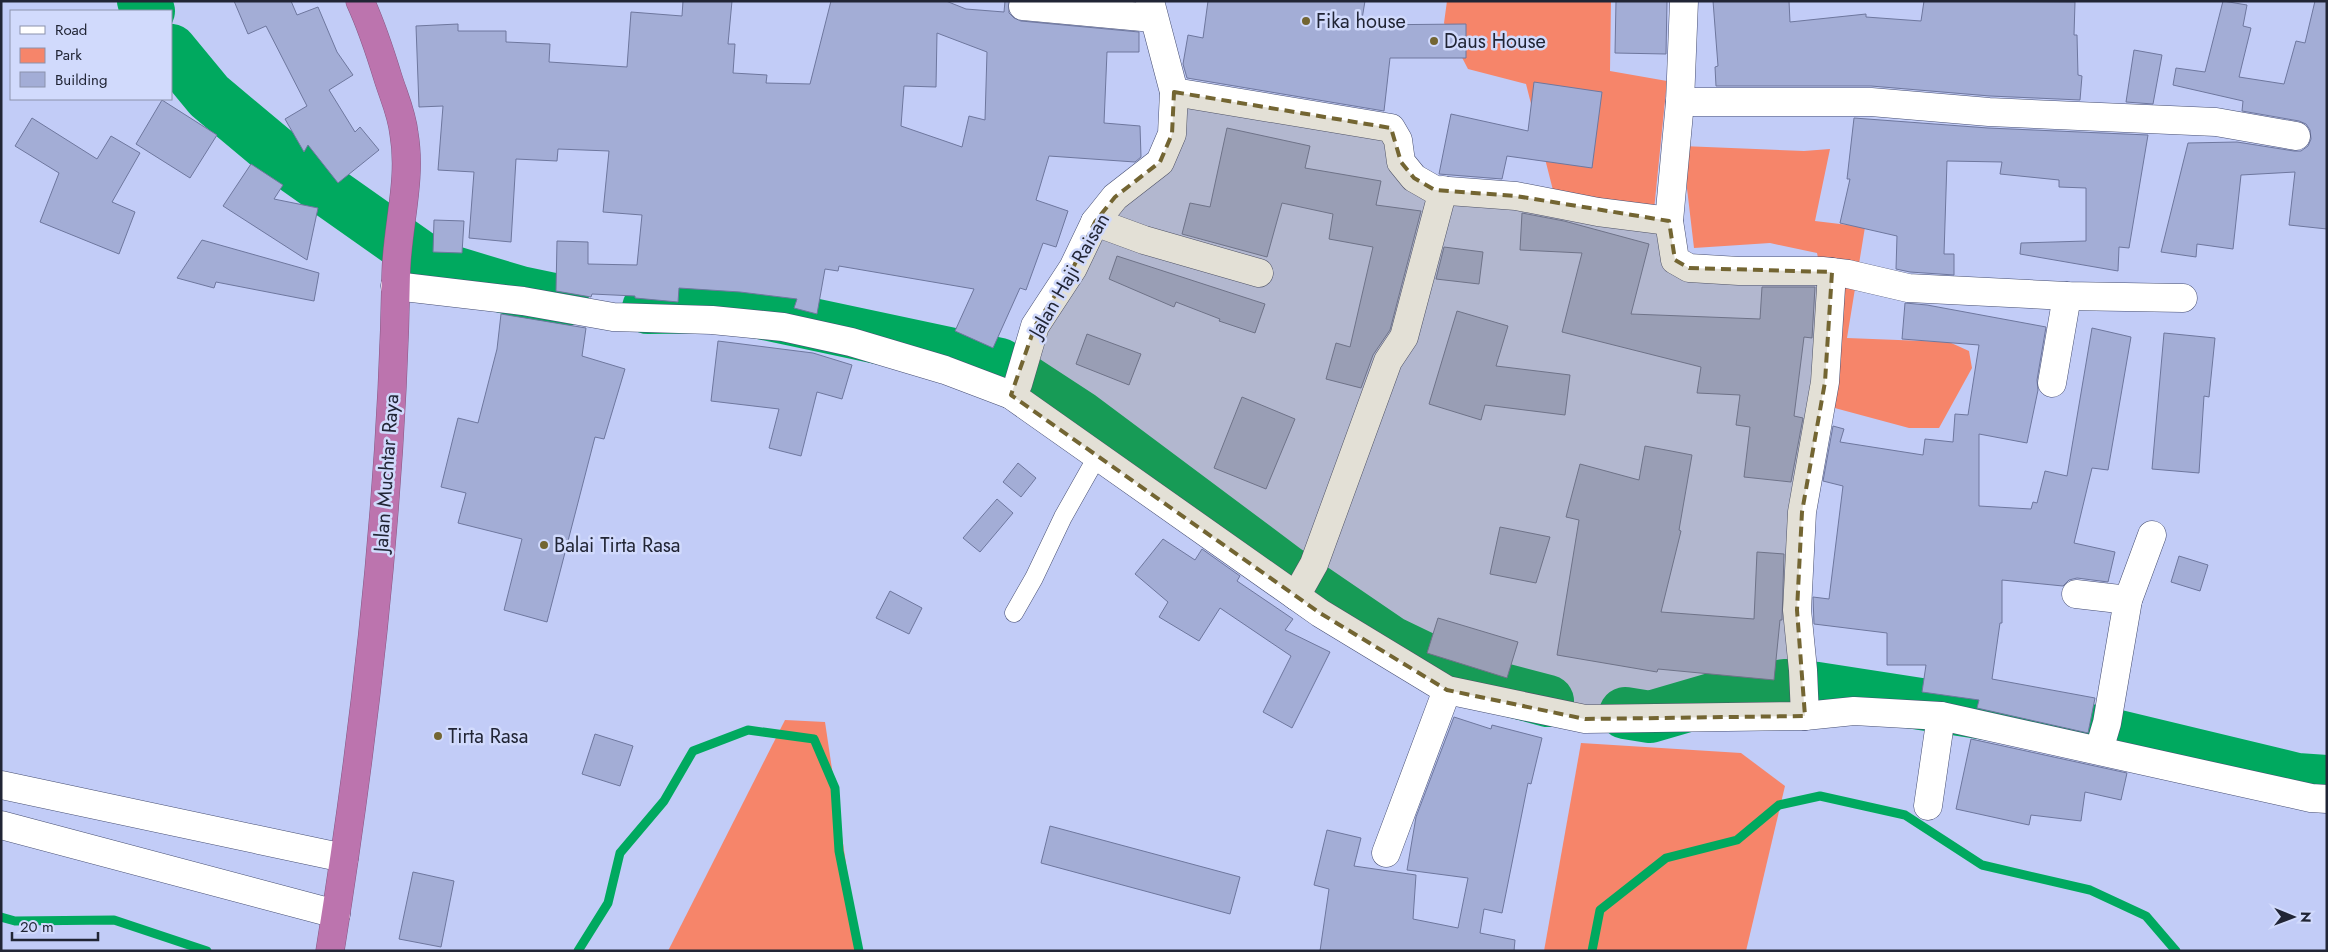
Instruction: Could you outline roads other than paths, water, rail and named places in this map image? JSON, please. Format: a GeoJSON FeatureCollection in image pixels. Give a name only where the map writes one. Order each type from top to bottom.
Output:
{"type":"FeatureCollection","features":[{"type":"Feature","properties":{"kind":"highway","name":"Jalan Muchtar Raya"},"geometry":{"type":"LineString","coordinates":[[330,949],[364,709],[384,513],[396,315],[396,276],[402,222],[405,136],[399,106],[379,44],[360,1]]}},
{"type":"Feature","properties":{"kind":"street"},"geometry":{"type":"LineString","coordinates":[[1684,1],[1680,102],[1669,221],[1675,260],[1689,268],[1832,272],[1908,288],[2067,296],[2183,298]]}},
{"type":"Feature","properties":{"kind":"street"},"geometry":{"type":"LineString","coordinates":[[1023,6],[1152,10]]}},
{"type":"Feature","properties":{"kind":"street","name":"Jalan Haji Raisan"},"geometry":{"type":"LineString","coordinates":[[1014,389],[1035,326],[1073,268],[1095,222],[1115,197],[1160,162],[1172,134],[1174,92],[1152,10]]}},
{"type":"Feature","properties":{"kind":"street"},"geometry":{"type":"LineString","coordinates":[[1174,92],[1391,128],[1398,140],[1401,162],[1414,178],[1435,190],[1516,196],[1598,212],[1669,221]]}},
{"type":"Feature","properties":{"kind":"street"},"geometry":{"type":"LineString","coordinates":[[1680,102],[1870,102],[1990,112],[2216,122],[2296,136]]}},
{"type":"Feature","properties":{"kind":"street"},"geometry":{"type":"LineString","coordinates":[[1303,585],[1388,361],[1404,336],[1443,190]]}},
{"type":"Feature","properties":{"kind":"street"},"geometry":{"type":"LineString","coordinates":[[1095,222],[1144,240],[1259,273]]}},
{"type":"Feature","properties":{"kind":"street"},"geometry":{"type":"LineString","coordinates":[[1804,708],[1804,670],[1797,610],[1802,512],[1825,382],[1832,272]]}},
{"type":"Feature","properties":{"kind":"street"},"geometry":{"type":"LineString","coordinates":[[396,276],[612,317],[712,320],[783,327],[851,342],[1014,389],[1098,455],[1303,585],[1320,613],[1447,690],[1585,719],[1804,708],[1941,716],[2103,738],[2193,773],[2311,798],[2327,799]]}},
{"type":"Feature","properties":{"kind":"street"},"geometry":{"type":"LineString","coordinates":[[2052,383],[2067,296]]}},
{"type":"Feature","properties":{"kind":"street"},"geometry":{"type":"LineString","coordinates":[[2103,738],[2128,600],[2152,535]]}},
{"type":"Feature","properties":{"kind":"street"},"geometry":{"type":"LineString","coordinates":[[2076,594],[2128,600]]}},
{"type":"Feature","properties":{"kind":"street"},"geometry":{"type":"LineString","coordinates":[[1386,853],[1447,690]]}},
{"type":"Feature","properties":{"kind":"street"},"geometry":{"type":"LineString","coordinates":[[1928,806],[1941,716]]}},
{"type":"Feature","properties":{"kind":"street"},"geometry":{"type":"LineString","coordinates":[[1,785],[344,858]]}},
{"type":"Feature","properties":{"kind":"street"},"geometry":{"type":"LineString","coordinates":[[1,825],[336,914]]}},
{"type":"Feature","properties":{"kind":"lane"},"geometry":{"type":"LineString","coordinates":[[1014,613],[1034,578],[1062,517],[1098,455]]}},
{"type":"Feature","properties":{"kind":"waterway"},"geometry":{"type":"LineString","coordinates":[[143,1],[148,10]]}},
{"type":"Feature","properties":{"kind":"waterway"},"geometry":{"type":"LineString","coordinates":[[172,51],[209,96],[295,168],[434,266],[520,292],[563,301]]}},
{"type":"Feature","properties":{"kind":"waterway"},"geometry":{"type":"LineString","coordinates":[[648,308],[732,307],[1000,364],[1081,417],[1287,571],[1391,642],[1472,681],[1548,701]]}},
{"type":"Feature","properties":{"kind":"waterway"},"geometry":{"type":"LineString","coordinates":[[1625,713],[1650,717],[1722,696],[1784,685],[1817,688],[2102,732],[2297,779],[2327,781]]}},
{"type":"Feature","properties":{"kind":"waterway"},"geometry":{"type":"LineString","coordinates":[[578,951],[608,903],[620,853],[664,801],[693,751],[748,730],[814,739],[835,788],[839,851],[859,951]]}},
{"type":"Feature","properties":{"kind":"waterway"},"geometry":{"type":"LineString","coordinates":[[1592,951],[1600,910],[1666,858],[1737,840],[1779,805],[1820,796],[1905,815],[1982,865],[2090,890],[2146,916],[2176,951]]}},
{"type":"Feature","properties":{"kind":"waterway"},"geometry":{"type":"LineString","coordinates":[[1,917],[15,921],[114,920],[207,951]]}},
{"type":"Feature","properties":{"kind":"place","name":"Fika house"},"geometry":{"type":"Point","coordinates":[1306,21]}},
{"type":"Feature","properties":{"kind":"place","name":"Daus House"},"geometry":{"type":"Point","coordinates":[1434,41]}},
{"type":"Feature","properties":{"kind":"place","name":"Balai Tirta Rasa"},"geometry":{"type":"Point","coordinates":[544,545]}},
{"type":"Feature","properties":{"kind":"place","name":"Tirta Rasa"},"geometry":{"type":"Point","coordinates":[438,736]}}]}
